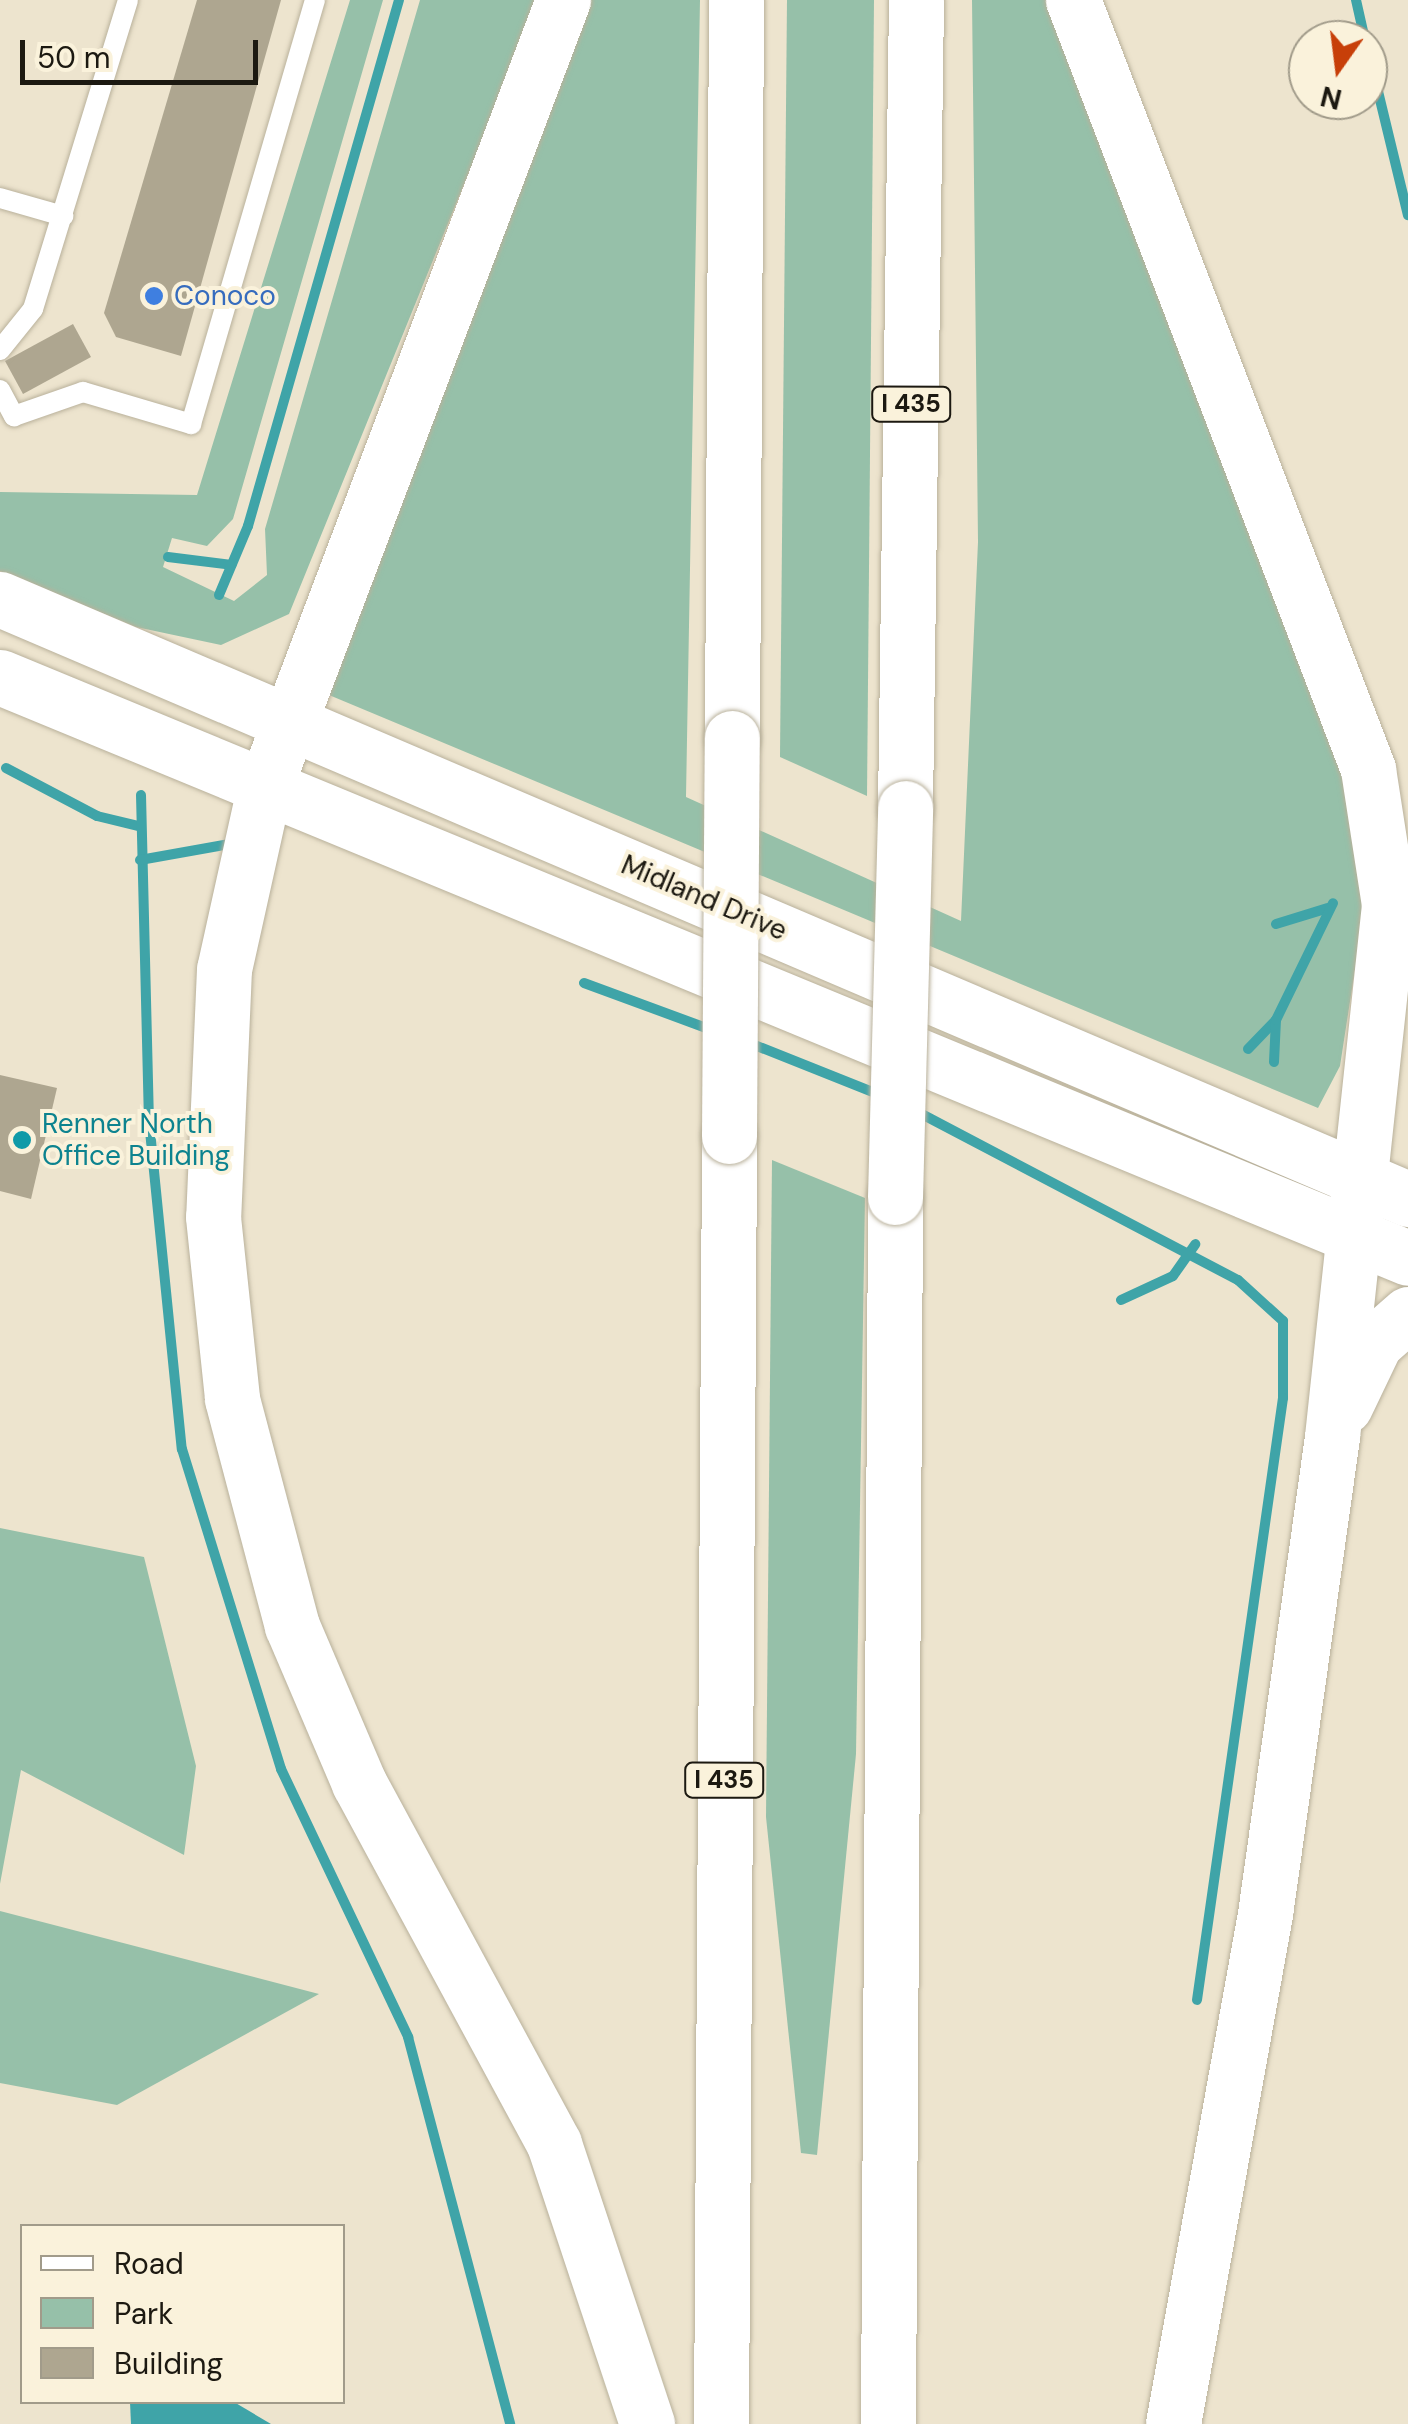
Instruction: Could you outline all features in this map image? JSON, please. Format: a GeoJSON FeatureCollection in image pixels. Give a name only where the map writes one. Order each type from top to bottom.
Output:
{"type":"FeatureCollection","features":[{"type":"Feature","properties":{"kind":"main road"},"geometry":{"type":"LineString","coordinates":[[562,0],[286,720],[264,789],[224,969],[212,1146],[220,1314],[248,1480],[292,1626],[359,1782],[517,2063],[561,2161],[647,2424]]}},
{"type":"Feature","properties":{"kind":"main road","name":"I 435"},"geometry":{"type":"LineString","coordinates":[[721,2424],[736,0]]}},
{"type":"Feature","properties":{"kind":"main road","name":"I 435"},"geometry":{"type":"LineString","coordinates":[[888,2424],[895,1197],[905,808],[916,0]]}},
{"type":"Feature","properties":{"kind":"main road"},"geometry":{"type":"LineString","coordinates":[[1073,0],[1368,768],[1389,905],[1349,1234],[1332,1437],[1262,1934],[1174,2424]]}},
{"type":"Feature","properties":{"kind":"main road","name":"Midland Drive"},"geometry":{"type":"LineString","coordinates":[[0,599],[1408,1198]]}},
{"type":"Feature","properties":{"kind":"main road"},"geometry":{"type":"LineString","coordinates":[[0,677],[1408,1258]]}},
{"type":"Feature","properties":{"kind":"main road"},"geometry":{"type":"LineString","coordinates":[[1332,1437],[1364,1361],[1408,1314]]}},
{"type":"Feature","properties":{"kind":"lane"},"geometry":{"type":"LineString","coordinates":[[0,350],[34,308],[128,0]]}},
{"type":"Feature","properties":{"kind":"lane"},"geometry":{"type":"LineString","coordinates":[[0,390],[14,416],[84,392],[191,424],[315,0]]}},
{"type":"Feature","properties":{"kind":"lane"},"geometry":{"type":"LineString","coordinates":[[0,198],[63,216]]}},
{"type":"Feature","properties":{"kind":"green space"},"geometry":{"type":"Polygon","coordinates":[[[350,0],[383,0],[233,519],[207,546],[172,538],[163,567],[234,601],[267,575],[265,529],[420,0],[539,0],[289,614],[221,645],[136,627],[0,571],[0,492],[197,495],[350,0]]]}},
{"type":"Feature","properties":{"kind":"green space"},"geometry":{"type":"Polygon","coordinates":[[[590,0],[700,0],[686,797],[961,921],[978,542],[972,0],[1060,0],[1352,796],[1367,892],[1340,1066],[1318,1108],[329,695],[590,0]]]}},
{"type":"Feature","properties":{"kind":"green space"},"geometry":{"type":"Polygon","coordinates":[[[787,0],[874,0],[867,796],[780,757],[787,0]]]}},
{"type":"Feature","properties":{"kind":"green space"},"geometry":{"type":"Polygon","coordinates":[[[772,1160],[865,1198],[856,1754],[817,2155],[801,2153],[766,1817],[772,1160]]]}},
{"type":"Feature","properties":{"kind":"green space"},"geometry":{"type":"Polygon","coordinates":[[[0,1528],[144,1557],[196,1766],[184,1855],[21,1770],[0,1884],[0,1528]]]}},
{"type":"Feature","properties":{"kind":"green space"},"geometry":{"type":"Polygon","coordinates":[[[0,1911],[319,1994],[117,2105],[0,2083],[0,1911]]]}},
{"type":"Feature","properties":{"kind":"water"},"geometry":{"type":"Polygon","coordinates":[[[130,2404],[237,2404],[271,2424],[131,2424],[130,2404]]]}},
{"type":"Feature","properties":{"kind":"building"},"geometry":{"type":"Polygon","coordinates":[[[197,0],[281,0],[181,356],[116,337],[104,313],[197,0]]]}},
{"type":"Feature","properties":{"kind":"building"},"geometry":{"type":"Polygon","coordinates":[[[73,324],[91,357],[23,394],[5,361],[73,324]]]}},
{"type":"Feature","properties":{"kind":"building","name":"Renner North Office Building"},"geometry":{"type":"Polygon","coordinates":[[[0,1075],[57,1088],[31,1199],[0,1191],[0,1075]]]}},
{"type":"Feature","properties":{"kind":"waterway"},"geometry":{"type":"LineString","coordinates":[[219,595],[248,526],[399,0]]}},
{"type":"Feature","properties":{"kind":"waterway"},"geometry":{"type":"LineString","coordinates":[[1356,0],[1360,20]]}},
{"type":"Feature","properties":{"kind":"waterway"},"geometry":{"type":"LineString","coordinates":[[1385,120],[1408,215]]}},
{"type":"Feature","properties":{"kind":"waterway"},"geometry":{"type":"LineString","coordinates":[[168,557],[232,565]]}},
{"type":"Feature","properties":{"kind":"waterway"},"geometry":{"type":"LineString","coordinates":[[6,768],[97,816],[138,826]]}},
{"type":"Feature","properties":{"kind":"waterway"},"geometry":{"type":"LineString","coordinates":[[141,795],[149,1121],[182,1449],[281,1769],[408,2037],[510,2424]]}},
{"type":"Feature","properties":{"kind":"waterway"},"geometry":{"type":"LineString","coordinates":[[140,860],[230,844]]}},
{"type":"Feature","properties":{"kind":"waterway"},"geometry":{"type":"LineString","coordinates":[[1274,1062],[1276,1020],[1333,903]]}},
{"type":"Feature","properties":{"kind":"waterway"},"geometry":{"type":"LineString","coordinates":[[1276,924],[1328,908]]}},
{"type":"Feature","properties":{"kind":"waterway"},"geometry":{"type":"LineString","coordinates":[[584,983],[712,1030]]}},
{"type":"Feature","properties":{"kind":"waterway"},"geometry":{"type":"LineString","coordinates":[[1248,1049],[1275,1021]]}},
{"type":"Feature","properties":{"kind":"waterway"},"geometry":{"type":"LineString","coordinates":[[747,1042],[880,1095]]}},
{"type":"Feature","properties":{"kind":"waterway"},"geometry":{"type":"LineString","coordinates":[[914,1110],[1238,1280],[1283,1321],[1283,1398],[1197,2000]]}},
{"type":"Feature","properties":{"kind":"waterway"},"geometry":{"type":"LineString","coordinates":[[1121,1300],[1173,1276],[1195,1244]]}},
{"type":"Feature","properties":{"kind":"place","name":"Conoco"},"geometry":{"type":"Point","coordinates":[154,296]}},
{"type":"Feature","properties":{"kind":"place","name":"Renner North Office Building"},"geometry":{"type":"Point","coordinates":[22,1140]}}]}
